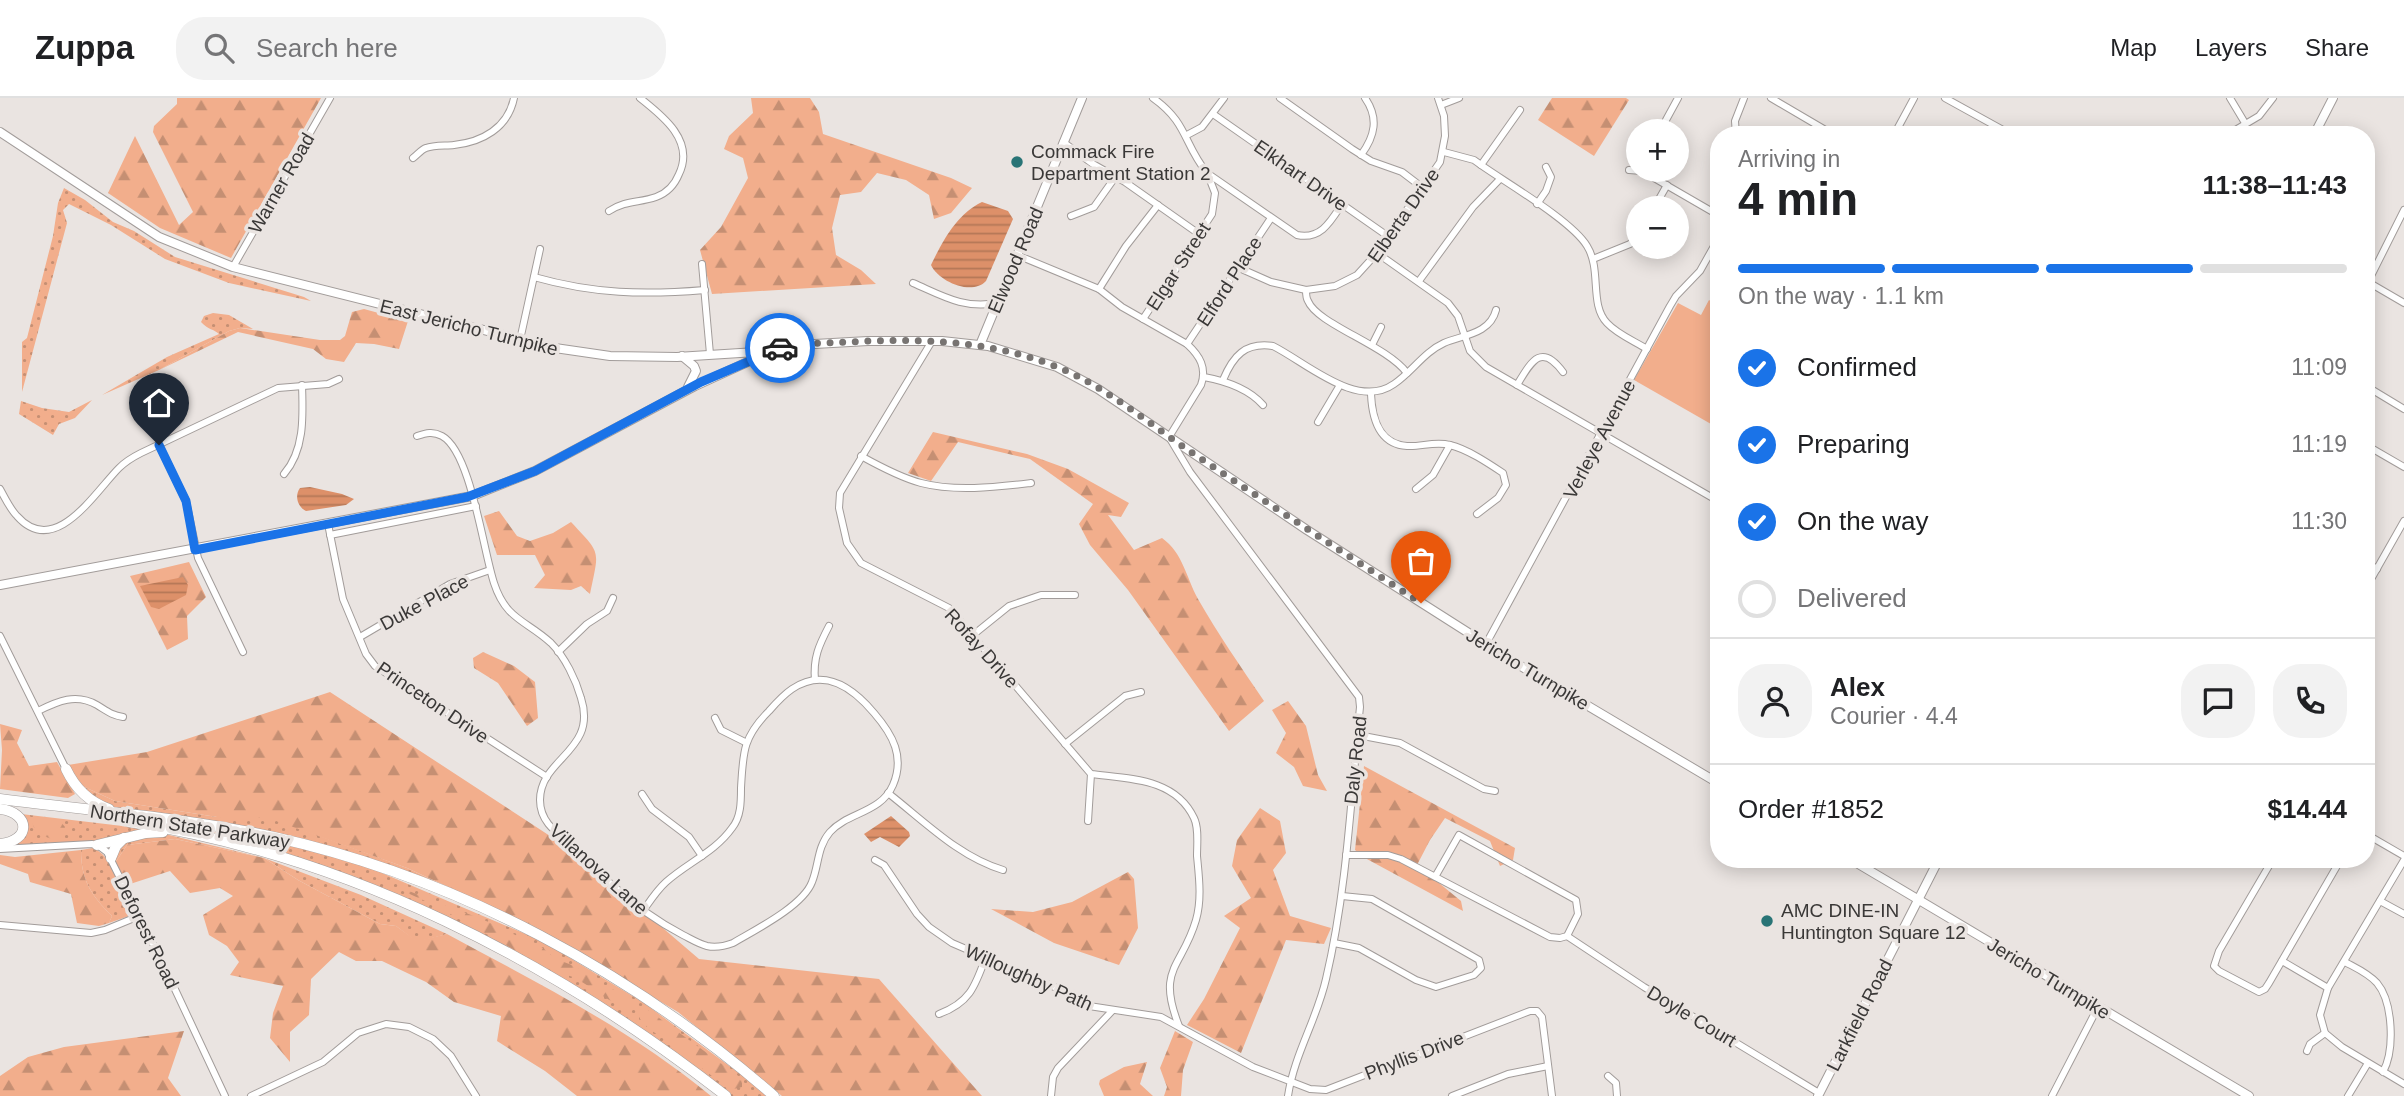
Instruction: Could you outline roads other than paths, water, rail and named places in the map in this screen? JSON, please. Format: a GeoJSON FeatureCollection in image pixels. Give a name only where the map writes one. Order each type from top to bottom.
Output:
{"type":"FeatureCollection","features":[{"type":"Feature","properties":{"kind":"highway"},"geometry":{"type":"LineString","coordinates":[[66,769],[78,789],[95,803],[144,817]]}},
{"type":"Feature","properties":{"kind":"highway","name":"Northern State Parkway"},"geometry":{"type":"LineString","coordinates":[[0,799],[226,828],[320,848],[397,873],[471,903],[552,943],[635,991],[714,1047],[774,1096]]}},
{"type":"Feature","properties":{"kind":"highway"},"geometry":{"type":"LineString","coordinates":[[0,807],[16,813],[23,826],[15,841],[0,846]]}},
{"type":"Feature","properties":{"kind":"highway","name":"Northern State Parkway"},"geometry":{"type":"LineString","coordinates":[[0,807],[135,823],[212,838],[274,855],[357,883],[469,933],[602,1009],[726,1096]]}},
{"type":"Feature","properties":{"kind":"highway"},"geometry":{"type":"LineString","coordinates":[[97,845],[160,831],[212,838]]}},
{"type":"Feature","properties":{"kind":"highway"},"geometry":{"type":"LineString","coordinates":[[111,858],[114,849],[125,838]]}},
{"type":"Feature","properties":{"kind":"main road","name":"Elwood Road"},"geometry":{"type":"LineString","coordinates":[[979,345],[1082,98]]}},
{"type":"Feature","properties":{"kind":"main road"},"geometry":{"type":"LineString","coordinates":[[2319,126],[2333,98]]}},
{"type":"Feature","properties":{"kind":"main road","name":"East Jericho Turnpike"},"geometry":{"type":"LineString","coordinates":[[0,132],[151,232],[188,250],[233,267],[520,340],[590,355],[623,357],[771,351],[797,345],[868,341],[932,341],[979,345]]}},
{"type":"Feature","properties":{"kind":"main road","name":"Jericho Turnpike"},"geometry":{"type":"LineString","coordinates":[[979,345],[1021,355],[1074,374],[1307,530],[1486,644],[1710,778]]}},
{"type":"Feature","properties":{"kind":"main road"},"geometry":{"type":"LineString","coordinates":[[0,585],[195,550],[472,495],[535,471],[685,391],[771,351]]}},
{"type":"Feature","properties":{"kind":"main road"},"geometry":{"type":"LineString","coordinates":[[682,356],[696,371],[685,391]]}},
{"type":"Feature","properties":{"kind":"main road","name":"Jericho Turnpike"},"geometry":{"type":"LineString","coordinates":[[1865,868],[2249,1096]]}},
{"type":"Feature","properties":{"kind":"main road","name":"Larkfield Road"},"geometry":{"type":"LineString","coordinates":[[1819,1095],[1934,868]]}},
{"type":"Feature","properties":{"kind":"street","name":"Warner Road"},"geometry":{"type":"LineString","coordinates":[[233,267],[330,98]]}},
{"type":"Feature","properties":{"kind":"street"},"geometry":{"type":"LineString","coordinates":[[413,158],[426,148],[468,144],[485,138],[506,118],[512,109],[514,98]]}},
{"type":"Feature","properties":{"kind":"street"},"geometry":{"type":"LineString","coordinates":[[609,211],[621,203],[664,193],[681,172],[683,161],[678,136],[663,116],[640,98]]}},
{"type":"Feature","properties":{"kind":"street"},"geometry":{"type":"LineString","coordinates":[[1153,98],[1161,100],[1177,120],[1187,135],[1196,159],[1207,173],[1297,235],[1306,237],[1323,230],[1342,204]]}},
{"type":"Feature","properties":{"kind":"street"},"geometry":{"type":"LineString","coordinates":[[1187,135],[1202,127],[1224,98]]}},
{"type":"Feature","properties":{"kind":"street"},"geometry":{"type":"LineString","coordinates":[[1280,98],[1361,155],[1402,172],[1423,188]]}},
{"type":"Feature","properties":{"kind":"street"},"geometry":{"type":"LineString","coordinates":[[1361,155],[1368,146],[1374,127],[1371,107],[1365,98]]}},
{"type":"Feature","properties":{"kind":"street"},"geometry":{"type":"LineString","coordinates":[[1439,101],[1459,98]]}},
{"type":"Feature","properties":{"kind":"street"},"geometry":{"type":"LineString","coordinates":[[1667,119],[1678,98]]}},
{"type":"Feature","properties":{"kind":"street"},"geometry":{"type":"LineString","coordinates":[[1735,126],[1744,98]]}},
{"type":"Feature","properties":{"kind":"street"},"geometry":{"type":"LineString","coordinates":[[1899,126],[1914,98]]}},
{"type":"Feature","properties":{"kind":"street"},"geometry":{"type":"LineString","coordinates":[[1945,98],[1996,126]]}},
{"type":"Feature","properties":{"kind":"street"},"geometry":{"type":"LineString","coordinates":[[2230,98],[2245,123]]}},
{"type":"Feature","properties":{"kind":"street"},"geometry":{"type":"LineString","coordinates":[[2240,126],[2265,110],[2273,98]]}},
{"type":"Feature","properties":{"kind":"street"},"geometry":{"type":"LineString","coordinates":[[1774,99],[1819,126]]}},
{"type":"Feature","properties":{"kind":"street","name":"Elberta Drive"},"geometry":{"type":"LineString","coordinates":[[1306,290],[1335,286],[1347,281],[1368,265],[1389,237],[1444,152],[1445,126],[1439,101]]}},
{"type":"Feature","properties":{"kind":"street"},"geometry":{"type":"LineString","coordinates":[[1481,165],[1520,110]]}},
{"type":"Feature","properties":{"kind":"street","name":"Elkhart Drive"},"geometry":{"type":"LineString","coordinates":[[1213,114],[1389,237]]}},
{"type":"Feature","properties":{"kind":"street"},"geometry":{"type":"LineString","coordinates":[[1063,142],[1199,234]]}},
{"type":"Feature","properties":{"kind":"street"},"geometry":{"type":"LineString","coordinates":[[1444,152],[1474,160],[1581,238],[1593,259],[1602,317],[1615,330],[1647,349]]}},
{"type":"Feature","properties":{"kind":"street"},"geometry":{"type":"LineString","coordinates":[[1537,204],[1550,184],[1551,177],[1546,167]]}},
{"type":"Feature","properties":{"kind":"street","name":"Elgar Street"},"geometry":{"type":"LineString","coordinates":[[1143,319],[1212,214],[1215,192],[1207,173]]}},
{"type":"Feature","properties":{"kind":"street"},"geometry":{"type":"LineString","coordinates":[[1071,216],[1094,206],[1116,176]]}},
{"type":"Feature","properties":{"kind":"street"},"geometry":{"type":"LineString","coordinates":[[1419,281],[1473,206],[1500,179]]}},
{"type":"Feature","properties":{"kind":"street"},"geometry":{"type":"LineString","coordinates":[[1662,182],[1710,210]]}},
{"type":"Feature","properties":{"kind":"street"},"geometry":{"type":"LineString","coordinates":[[1661,196],[1667,185]]}},
{"type":"Feature","properties":{"kind":"street"},"geometry":{"type":"LineString","coordinates":[[1099,289],[1126,246],[1158,205]]}},
{"type":"Feature","properties":{"kind":"street"},"geometry":{"type":"LineString","coordinates":[[2375,268],[2404,210]]}},
{"type":"Feature","properties":{"kind":"street","name":"Elford Place"},"geometry":{"type":"LineString","coordinates":[[1187,344],[1271,218]]}},
{"type":"Feature","properties":{"kind":"street"},"geometry":{"type":"LineString","coordinates":[[1593,259],[1626,246]]}},
{"type":"Feature","properties":{"kind":"street"},"geometry":{"type":"LineString","coordinates":[[520,340],[540,249]]}},
{"type":"Feature","properties":{"kind":"street"},"geometry":{"type":"LineString","coordinates":[[1377,253],[1419,281],[1454,310],[1475,358],[1486,367],[1710,496]]}},
{"type":"Feature","properties":{"kind":"street","name":"Verleye Avenue"},"geometry":{"type":"LineString","coordinates":[[1486,644],[1676,296],[1700,271],[1710,253]]}},
{"type":"Feature","properties":{"kind":"street"},"geometry":{"type":"LineString","coordinates":[[1017,255],[1099,289],[1122,307],[1187,344],[1201,361],[1204,377],[1169,437]]}},
{"type":"Feature","properties":{"kind":"street"},"geometry":{"type":"LineString","coordinates":[[702,264],[710,354]]}},
{"type":"Feature","properties":{"kind":"street"},"geometry":{"type":"LineString","coordinates":[[1237,267],[1271,282],[1306,290],[1307,301],[1323,317],[1396,360],[1407,373]]}},
{"type":"Feature","properties":{"kind":"street"},"geometry":{"type":"LineString","coordinates":[[534,277],[605,292],[640,295],[705,290]]}},
{"type":"Feature","properties":{"kind":"street"},"geometry":{"type":"LineString","coordinates":[[913,283],[960,304],[997,303]]}},
{"type":"Feature","properties":{"kind":"street"},"geometry":{"type":"LineString","coordinates":[[2375,288],[2404,303]]}},
{"type":"Feature","properties":{"kind":"street"},"geometry":{"type":"LineString","coordinates":[[1223,380],[1237,354],[1253,346],[1264,345],[1284,351],[1340,385],[1371,394],[1393,385],[1436,347],[1489,325],[1496,310]]}},
{"type":"Feature","properties":{"kind":"street"},"geometry":{"type":"LineString","coordinates":[[1372,345],[1381,327]]}},
{"type":"Feature","properties":{"kind":"street","name":"Rofay Drive"},"geometry":{"type":"LineString","coordinates":[[932,341],[840,493],[839,508],[846,543],[861,563],[950,608],[1091,774]]}},
{"type":"Feature","properties":{"kind":"street"},"geometry":{"type":"LineString","coordinates":[[1517,385],[1532,361],[1539,357],[1547,357],[1556,362],[1563,372]]}},
{"type":"Feature","properties":{"kind":"street"},"geometry":{"type":"LineString","coordinates":[[1204,377],[1223,380],[1255,395],[1263,405]]}},
{"type":"Feature","properties":{"kind":"street"},"geometry":{"type":"LineString","coordinates":[[0,489],[21,521],[36,528],[58,527],[76,516],[122,466],[141,453],[278,388],[328,384],[339,379]]}},
{"type":"Feature","properties":{"kind":"street"},"geometry":{"type":"LineString","coordinates":[[284,474],[293,463],[301,431],[302,385]]}},
{"type":"Feature","properties":{"kind":"street"},"geometry":{"type":"LineString","coordinates":[[1318,422],[1340,385]]}},
{"type":"Feature","properties":{"kind":"street"},"geometry":{"type":"LineString","coordinates":[[2375,391],[2404,409]]}},
{"type":"Feature","properties":{"kind":"street"},"geometry":{"type":"LineString","coordinates":[[1371,394],[1376,426],[1388,439],[1408,446],[1433,443],[1450,445],[1496,468],[1506,478],[1506,485],[1498,498],[1477,514]]}},
{"type":"Feature","properties":{"kind":"street"},"geometry":{"type":"LineString","coordinates":[[417,436],[433,432],[445,438],[460,456],[498,592],[509,611],[546,639],[558,652],[580,695],[585,716],[578,742],[547,777]]}},
{"type":"Feature","properties":{"kind":"street","name":"Daly Road"},"geometry":{"type":"LineString","coordinates":[[1169,437],[1182,461],[1359,696],[1342,896],[1334,943],[1326,982],[1290,1082],[1288,1096]]}},
{"type":"Feature","properties":{"kind":"street"},"geometry":{"type":"LineString","coordinates":[[159,445],[186,501],[195,550],[243,652]]}},
{"type":"Feature","properties":{"kind":"street"},"geometry":{"type":"LineString","coordinates":[[1416,489],[1433,475],[1450,445]]}},
{"type":"Feature","properties":{"kind":"street"},"geometry":{"type":"LineString","coordinates":[[2375,450],[2404,467]]}},
{"type":"Feature","properties":{"kind":"street"},"geometry":{"type":"LineString","coordinates":[[861,456],[928,485],[982,488],[1031,483]]}},
{"type":"Feature","properties":{"kind":"street"},"geometry":{"type":"LineString","coordinates":[[330,535],[476,506]]}},
{"type":"Feature","properties":{"kind":"street"},"geometry":{"type":"LineString","coordinates":[[2375,572],[2404,521]]}},
{"type":"Feature","properties":{"kind":"street","name":"Princeton Drive"},"geometry":{"type":"LineString","coordinates":[[328,524],[339,588],[366,654],[375,666],[547,777]]}},
{"type":"Feature","properties":{"kind":"street","name":"Duke Place"},"geometry":{"type":"LineString","coordinates":[[360,637],[450,584],[490,570]]}},
{"type":"Feature","properties":{"kind":"street"},"geometry":{"type":"LineString","coordinates":[[973,635],[1009,606],[1041,595],[1075,595]]}},
{"type":"Feature","properties":{"kind":"street"},"geometry":{"type":"LineString","coordinates":[[558,652],[587,624],[607,611],[613,598]]}},
{"type":"Feature","properties":{"kind":"street"},"geometry":{"type":"LineString","coordinates":[[643,911],[668,880],[712,849],[732,828],[738,817],[746,742],[755,725],[784,695],[799,685],[815,680],[814,659],[830,626]]}},
{"type":"Feature","properties":{"kind":"street"},"geometry":{"type":"LineString","coordinates":[[0,636],[66,769]]}},
{"type":"Feature","properties":{"kind":"street","name":"Villanova Lane"},"geometry":{"type":"LineString","coordinates":[[547,777],[540,800],[549,825],[643,911],[665,926],[708,946],[721,947],[733,943],[801,898],[812,882],[820,850],[829,833],[874,807],[888,793],[896,774],[898,756],[893,738],[862,699],[854,691],[837,683],[815,680]]}},
{"type":"Feature","properties":{"kind":"street"},"geometry":{"type":"LineString","coordinates":[[1065,744],[1125,696],[1141,692]]}},
{"type":"Feature","properties":{"kind":"street"},"geometry":{"type":"LineString","coordinates":[[38,711],[57,702],[76,698],[95,704],[111,715],[122,717]]}},
{"type":"Feature","properties":{"kind":"street"},"geometry":{"type":"LineString","coordinates":[[715,718],[721,730],[746,742]]}},
{"type":"Feature","properties":{"kind":"street"},"geometry":{"type":"LineString","coordinates":[[1357,735],[1399,743],[1484,789],[1495,791]]}},
{"type":"Feature","properties":{"kind":"street"},"geometry":{"type":"LineString","coordinates":[[1088,821],[1091,774],[1158,784],[1178,797],[1195,820],[1199,905],[1191,935],[1173,967],[1169,984],[1172,1008],[1179,1026]]}},
{"type":"Feature","properties":{"kind":"street"},"geometry":{"type":"LineString","coordinates":[[888,793],[974,859],[986,866],[1003,870]]}},
{"type":"Feature","properties":{"kind":"street"},"geometry":{"type":"LineString","coordinates":[[642,794],[652,809],[689,836],[702,856]]}},
{"type":"Feature","properties":{"kind":"street"},"geometry":{"type":"LineString","coordinates":[[1346,855],[1388,855],[1401,859],[1435,877],[1550,937],[1567,936],[1578,914],[1576,900],[1459,835],[1435,877]]}},
{"type":"Feature","properties":{"kind":"street"},"geometry":{"type":"LineString","coordinates":[[2375,840],[2404,858],[2328,988],[2320,1015],[2325,1033],[2404,1084]]}},
{"type":"Feature","properties":{"kind":"street"},"geometry":{"type":"LineString","coordinates":[[0,846],[18,848],[97,845]]}},
{"type":"Feature","properties":{"kind":"street","name":"Deforest Road"},"geometry":{"type":"LineString","coordinates":[[97,845],[111,858],[225,1096]]}},
{"type":"Feature","properties":{"kind":"street","name":"Willoughby Path"},"geometry":{"type":"LineString","coordinates":[[875,860],[884,865],[929,927],[952,943],[1066,992],[1089,1006],[1161,1017],[1253,1067],[1290,1082]]}},
{"type":"Feature","properties":{"kind":"street"},"geometry":{"type":"LineString","coordinates":[[2268,868],[2215,959],[2214,966],[2239,983],[2259,992],[2265,989],[2336,868]]}},
{"type":"Feature","properties":{"kind":"street"},"geometry":{"type":"LineString","coordinates":[[1334,943],[1359,948],[1416,980],[1436,987],[1474,975],[1481,968],[1479,960],[1372,898],[1342,896]]}},
{"type":"Feature","properties":{"kind":"street"},"geometry":{"type":"LineString","coordinates":[[2380,901],[2404,914]]}},
{"type":"Feature","properties":{"kind":"street"},"geometry":{"type":"LineString","coordinates":[[0,925],[92,933],[139,916]]}},
{"type":"Feature","properties":{"kind":"street","name":"Doyle Court"},"geometry":{"type":"LineString","coordinates":[[1567,936],[1819,1095]]}},
{"type":"Feature","properties":{"kind":"street"},"geometry":{"type":"LineString","coordinates":[[939,1014],[965,1000],[973,989],[985,958]]}},
{"type":"Feature","properties":{"kind":"street"},"geometry":{"type":"LineString","coordinates":[[2282,961],[2328,988]]}},
{"type":"Feature","properties":{"kind":"street"},"geometry":{"type":"LineString","coordinates":[[2345,962],[2371,978],[2382,990],[2386,1001],[2392,1049],[2383,1072]]}},
{"type":"Feature","properties":{"kind":"street"},"geometry":{"type":"LineString","coordinates":[[2052,1096],[2098,1007]]}},
{"type":"Feature","properties":{"kind":"street"},"geometry":{"type":"LineString","coordinates":[[1051,1096],[1053,1077],[1058,1068],[1112,1011]]}},
{"type":"Feature","properties":{"kind":"street","name":"Phyllis Drive"},"geometry":{"type":"LineString","coordinates":[[1326,1090],[1530,1011],[1537,1011],[1542,1017],[1548,1066]]}},
{"type":"Feature","properties":{"kind":"street"},"geometry":{"type":"LineString","coordinates":[[251,1096],[323,1062],[358,1033],[376,1025],[386,1024],[410,1027],[433,1039],[451,1056],[476,1096]]}},
{"type":"Feature","properties":{"kind":"street"},"geometry":{"type":"LineString","coordinates":[[2307,1051],[2310,1044],[2325,1033]]}},
{"type":"Feature","properties":{"kind":"street"},"geometry":{"type":"LineString","coordinates":[[2348,1096],[2368,1063]]}},
{"type":"Feature","properties":{"kind":"street"},"geometry":{"type":"LineString","coordinates":[[1452,1096],[1508,1074],[1548,1066],[1552,1095],[1562,1096]]}},
{"type":"Feature","properties":{"kind":"street"},"geometry":{"type":"LineString","coordinates":[[1608,1076],[1616,1083],[1616,1096]]}},
{"type":"Feature","properties":{"kind":"street"},"geometry":{"type":"LineString","coordinates":[[1290,1082],[1326,1090],[1334,1096]]}},
{"type":"Feature","properties":{"kind":"place","name":"Commack Fire Department Station 2"},"geometry":{"type":"Point","coordinates":[1017,162]}},
{"type":"Feature","properties":{"kind":"place","name":"AMC DINE-IN Huntington Square 12"},"geometry":{"type":"Point","coordinates":[1767,921]}}]}
